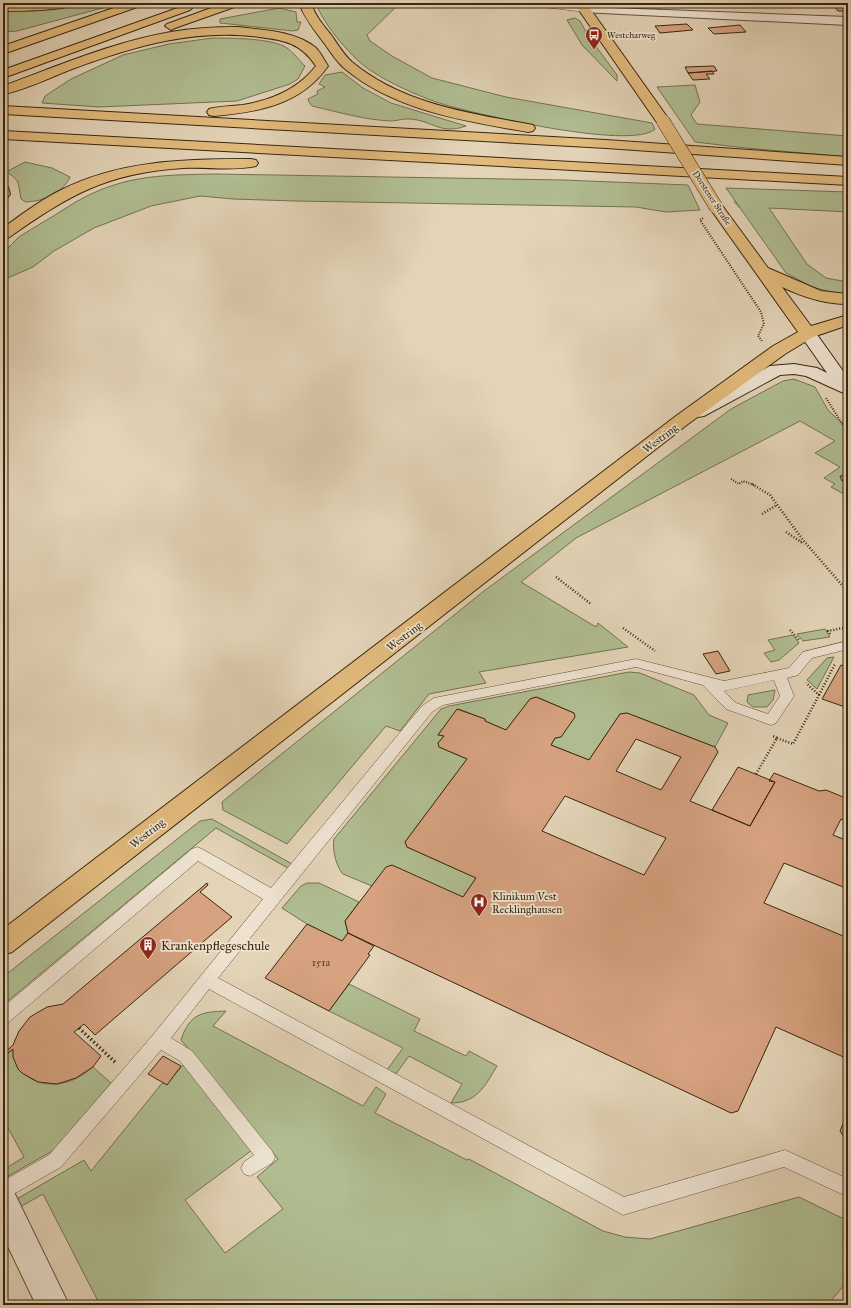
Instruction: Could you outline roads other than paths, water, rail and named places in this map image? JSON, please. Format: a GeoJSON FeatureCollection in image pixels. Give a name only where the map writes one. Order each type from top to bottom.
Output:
{"type":"FeatureCollection","features":[{"type":"Feature","properties":{"kind":"main road"},"geometry":{"type":"LineString","coordinates":[[3,8],[47,6],[70,3]]}},
{"type":"Feature","properties":{"kind":"main road"},"geometry":{"type":"LineString","coordinates":[[3,50],[139,3]]}},
{"type":"Feature","properties":{"kind":"main road"},"geometry":{"type":"LineString","coordinates":[[3,64],[172,3]]}},
{"type":"Feature","properties":{"kind":"main road"},"geometry":{"type":"LineString","coordinates":[[3,75],[201,3]]}},
{"type":"Feature","properties":{"kind":"main road"},"geometry":{"type":"LineString","coordinates":[[4,90],[99,52],[236,3]]}},
{"type":"Feature","properties":{"kind":"main road"},"geometry":{"type":"LineString","coordinates":[[305,3],[313,19],[347,64],[361,75],[384,88],[429,106],[483,119],[552,132],[714,148],[745,154]]}},
{"type":"Feature","properties":{"kind":"main road","name":"Dorstener Straße"},"geometry":{"type":"LineString","coordinates":[[582,7],[663,121],[716,207],[807,333]]}},
{"type":"Feature","properties":{"kind":"main road"},"geometry":{"type":"LineString","coordinates":[[4,90],[148,40],[183,33],[215,30],[263,33],[288,39],[312,52],[322,66],[315,78],[304,87],[285,97],[267,103],[220,112],[115,117]]}},
{"type":"Feature","properties":{"kind":"main road"},"geometry":{"type":"LineString","coordinates":[[3,110],[606,144],[848,161]]}},
{"type":"Feature","properties":{"kind":"main road"},"geometry":{"type":"LineString","coordinates":[[3,123],[848,169]]}},
{"type":"Feature","properties":{"kind":"main road"},"geometry":{"type":"LineString","coordinates":[[3,135],[674,173],[848,181]]}},
{"type":"Feature","properties":{"kind":"main road"},"geometry":{"type":"LineString","coordinates":[[3,235],[74,189],[123,172],[148,167],[183,163],[258,163],[131,157]]}},
{"type":"Feature","properties":{"kind":"main road"},"geometry":{"type":"LineString","coordinates":[[294,164],[582,173],[674,173]]}},
{"type":"Feature","properties":{"kind":"main road"},"geometry":{"type":"LineString","coordinates":[[762,270],[801,290],[815,295],[848,299]]}},
{"type":"Feature","properties":{"kind":"main road","name":"Westring"},"geometry":{"type":"LineString","coordinates":[[3,944],[682,420],[779,350],[807,333],[848,320]]}},
{"type":"Feature","properties":{"kind":"street"},"geometry":{"type":"LineString","coordinates":[[582,7],[848,21]]}},
{"type":"Feature","properties":{"kind":"street","name":"Dorstener Straße"},"geometry":{"type":"LineString","coordinates":[[807,333],[848,389]]}},
{"type":"Feature","properties":{"kind":"street","name":"Dorstener Straße"},"geometry":{"type":"LineString","coordinates":[[682,420],[776,370],[794,369],[811,372],[848,389]]}},
{"type":"Feature","properties":{"kind":"street"},"geometry":{"type":"LineString","coordinates":[[3,1202],[53,1305]]}},
{"type":"Feature","properties":{"kind":"lane"},"geometry":{"type":"LineString","coordinates":[[527,3],[582,7]]}},
{"type":"Feature","properties":{"kind":"lane"},"geometry":{"type":"LineString","coordinates":[[3,1191],[55,1161],[159,1040],[273,897],[427,709],[439,701],[636,663],[724,686],[793,672],[808,655],[848,645]]}},
{"type":"Feature","properties":{"kind":"lane"},"geometry":{"type":"LineString","coordinates":[[708,683],[732,706],[771,720],[787,696],[779,675]]}},
{"type":"Feature","properties":{"kind":"lane"},"geometry":{"type":"LineString","coordinates":[[3,1017],[197,853],[273,897]]}},
{"type":"Feature","properties":{"kind":"lane"},"geometry":{"type":"LineString","coordinates":[[207,980],[623,1206],[785,1158],[848,1188]]}},
{"type":"Feature","properties":{"kind":"lane"},"geometry":{"type":"LineString","coordinates":[[159,1040],[186,1056],[266,1157],[250,1168]]}},
{"type":"Feature","properties":{"kind":"place","name":"Westcharweg"},"geometry":{"type":"Point","coordinates":[594,50]}},
{"type":"Feature","properties":{"kind":"place","name":"Klinikum Vest Recklinghausen"},"geometry":{"type":"Point","coordinates":[479,917]}},
{"type":"Feature","properties":{"kind":"place","name":"Krankenpflegeschule"},"geometry":{"type":"Point","coordinates":[148,960]}}]}
